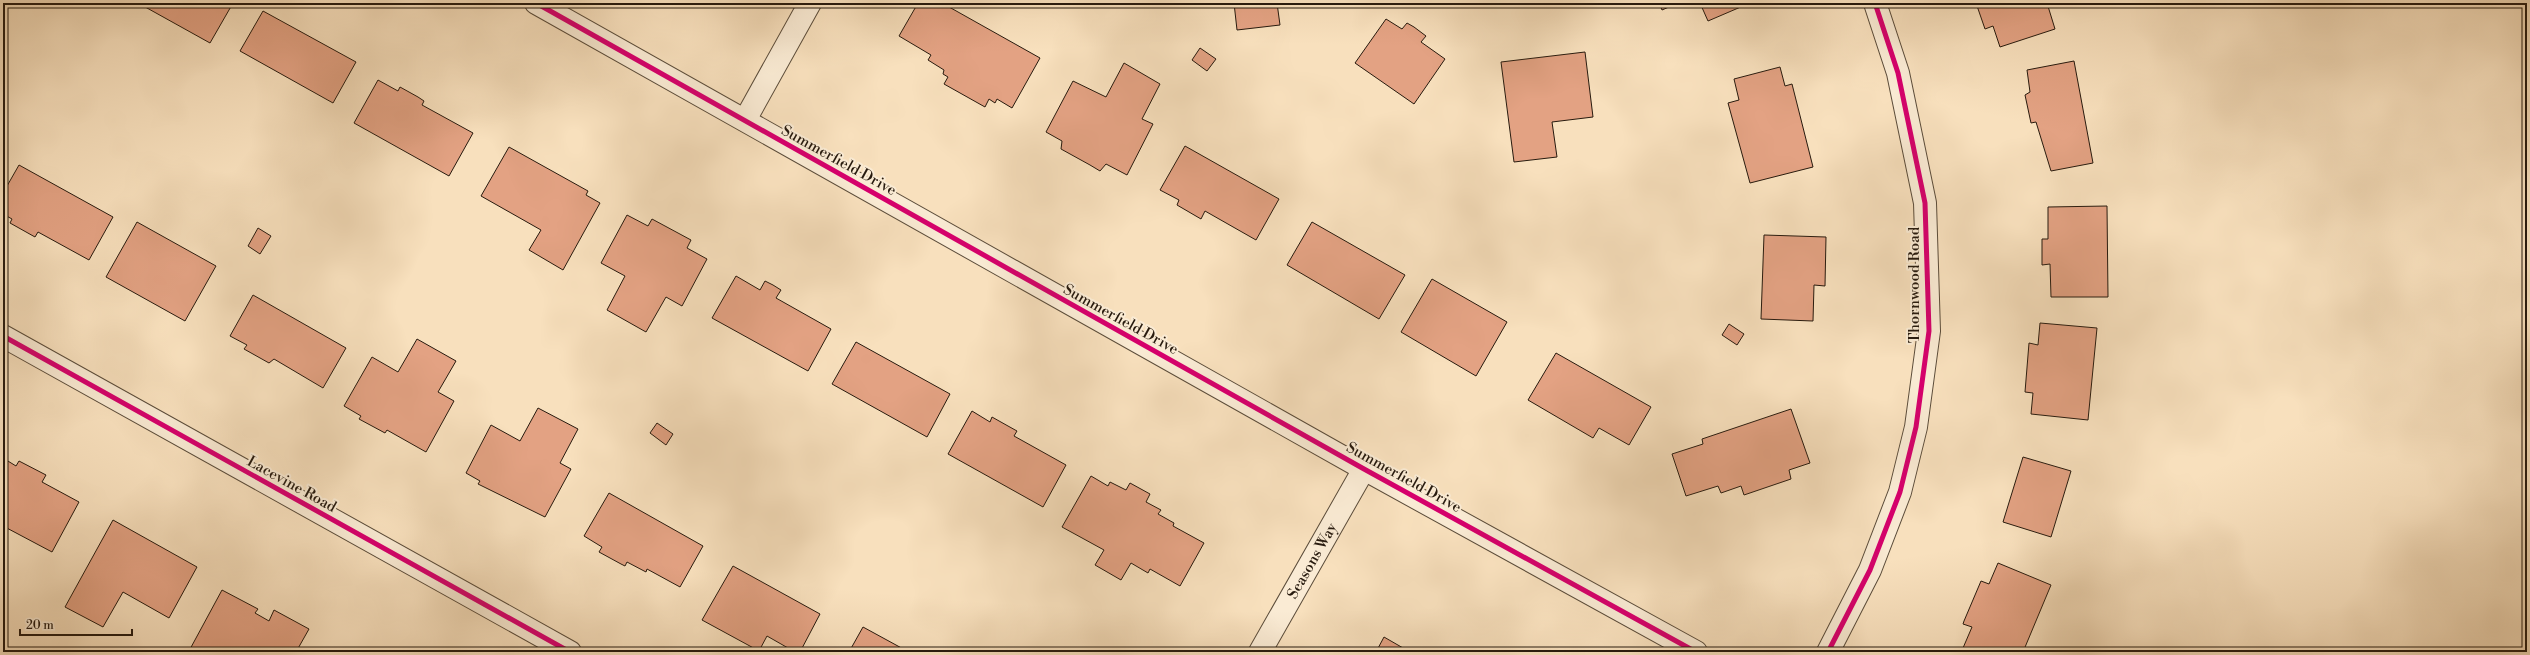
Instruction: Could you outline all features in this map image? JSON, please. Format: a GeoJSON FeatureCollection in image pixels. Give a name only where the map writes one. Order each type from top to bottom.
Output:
{"type":"FeatureCollection","features":[{"type":"Feature","properties":{"kind":"street","name":"Summerfield Drive"},"geometry":{"type":"LineString","coordinates":[[536,3],[1364,469],[1696,652]]}},
{"type":"Feature","properties":{"kind":"street"},"geometry":{"type":"LineString","coordinates":[[745,120],[810,3]]}},
{"type":"Feature","properties":{"kind":"street","name":"Thornwood Road"},"geometry":{"type":"LineString","coordinates":[[1828,652],[1870,570],[1900,492],[1916,427],[1929,331],[1925,203],[1898,73],[1874,3]]}},
{"type":"Feature","properties":{"kind":"street","name":"Lacevine Road"},"geometry":{"type":"LineString","coordinates":[[3,336],[570,652]]}},
{"type":"Feature","properties":{"kind":"street","name":"Seasons Way"},"geometry":{"type":"LineString","coordinates":[[1260,652],[1364,469]]}},
{"type":"Feature","properties":{"kind":"building"},"geometry":{"type":"Polygon","coordinates":[[[138,3],[233,3],[210,43],[138,3]]]}},
{"type":"Feature","properties":{"kind":"building"},"geometry":{"type":"Polygon","coordinates":[[[918,3],[942,3],[1040,58],[1012,108],[997,99],[995,103],[989,99],[985,107],[944,84],[948,77],[943,74],[944,70],[928,60],[931,55],[899,36],[918,3]]]}},
{"type":"Feature","properties":{"kind":"building"},"geometry":{"type":"Polygon","coordinates":[[[1234,3],[1277,3],[1280,25],[1237,30],[1234,3]]]}},
{"type":"Feature","properties":{"kind":"building"},"geometry":{"type":"Polygon","coordinates":[[[1659,3],[1678,3],[1662,10],[1659,3]]]}},
{"type":"Feature","properties":{"kind":"building"},"geometry":{"type":"Polygon","coordinates":[[[1700,3],[1750,3],[1708,21],[1700,3]]]}},
{"type":"Feature","properties":{"kind":"building"},"geometry":{"type":"Polygon","coordinates":[[[1976,3],[2047,3],[2055,29],[2000,47],[1993,26],[1985,29],[1976,3]]]}},
{"type":"Feature","properties":{"kind":"building"},"geometry":{"type":"Polygon","coordinates":[[[263,11],[356,62],[333,103],[240,51],[263,11]]]}},
{"type":"Feature","properties":{"kind":"building"},"geometry":{"type":"Polygon","coordinates":[[[1386,19],[1402,29],[1407,23],[1414,27],[1426,36],[1421,42],[1445,59],[1414,104],[1355,63],[1386,19]]]}},
{"type":"Feature","properties":{"kind":"building"},"geometry":{"type":"Polygon","coordinates":[[[1200,48],[1216,59],[1207,71],[1192,60],[1200,48]]]}},
{"type":"Feature","properties":{"kind":"building"},"geometry":{"type":"Polygon","coordinates":[[[1585,52],[1593,117],[1552,122],[1557,157],[1514,162],[1501,62],[1585,52]]]}},
{"type":"Feature","properties":{"kind":"building"},"geometry":{"type":"Polygon","coordinates":[[[2074,61],[2093,163],[2051,171],[2036,122],[2031,123],[2025,95],[2030,92],[2027,70],[2074,61]]]}},
{"type":"Feature","properties":{"kind":"building"},"geometry":{"type":"Polygon","coordinates":[[[1124,63],[1160,84],[1142,119],[1153,124],[1127,175],[1106,164],[1100,171],[1061,149],[1062,141],[1046,132],[1073,81],[1106,97],[1124,63]]]}},
{"type":"Feature","properties":{"kind":"building"},"geometry":{"type":"Polygon","coordinates":[[[1780,67],[1785,86],[1792,84],[1813,167],[1750,183],[1728,103],[1739,100],[1734,79],[1780,67]]]}},
{"type":"Feature","properties":{"kind":"building"},"geometry":{"type":"Polygon","coordinates":[[[378,80],[398,91],[400,87],[418,97],[424,101],[422,105],[473,133],[449,176],[354,123],[378,80]]]}},
{"type":"Feature","properties":{"kind":"building"},"geometry":{"type":"Polygon","coordinates":[[[1185,146],[1279,199],[1256,240],[1205,211],[1201,219],[1177,205],[1179,200],[1160,190],[1185,146]]]}},
{"type":"Feature","properties":{"kind":"building"},"geometry":{"type":"Polygon","coordinates":[[[509,147],[588,191],[586,195],[600,203],[563,270],[529,250],[541,230],[481,196],[509,147]]]}},
{"type":"Feature","properties":{"kind":"building"},"geometry":{"type":"Polygon","coordinates":[[[19,165],[113,217],[89,260],[38,232],[35,237],[10,223],[12,219],[3,214],[3,193],[19,165]]]}},
{"type":"Feature","properties":{"kind":"building"},"geometry":{"type":"Polygon","coordinates":[[[2107,206],[2108,297],[2051,297],[2050,264],[2042,265],[2042,239],[2048,239],[2048,207],[2107,206]]]}},
{"type":"Feature","properties":{"kind":"building"},"geometry":{"type":"Polygon","coordinates":[[[627,215],[648,226],[652,219],[691,240],[687,248],[707,259],[682,306],[666,297],[646,332],[607,310],[625,276],[601,263],[627,215]]]}},
{"type":"Feature","properties":{"kind":"building"},"geometry":{"type":"Polygon","coordinates":[[[137,222],[216,266],[185,321],[106,277],[137,222]]]}},
{"type":"Feature","properties":{"kind":"building"},"geometry":{"type":"Polygon","coordinates":[[[1312,222],[1405,275],[1379,319],[1287,265],[1312,222]]]}},
{"type":"Feature","properties":{"kind":"building"},"geometry":{"type":"Polygon","coordinates":[[[258,228],[271,236],[260,254],[248,246],[258,228]]]}},
{"type":"Feature","properties":{"kind":"building"},"geometry":{"type":"Polygon","coordinates":[[[1764,235],[1826,237],[1825,286],[1814,285],[1813,321],[1761,319],[1764,235]]]}},
{"type":"Feature","properties":{"kind":"building"},"geometry":{"type":"Polygon","coordinates":[[[736,276],[760,290],[765,281],[773,285],[781,290],[776,298],[831,329],[808,371],[712,318],[736,276]]]}},
{"type":"Feature","properties":{"kind":"building"},"geometry":{"type":"Polygon","coordinates":[[[1432,279],[1507,322],[1476,376],[1401,332],[1432,279]]]}},
{"type":"Feature","properties":{"kind":"building"},"geometry":{"type":"Polygon","coordinates":[[[253,295],[346,348],[323,388],[274,359],[269,363],[244,349],[247,345],[230,336],[253,295]]]}},
{"type":"Feature","properties":{"kind":"building"},"geometry":{"type":"Polygon","coordinates":[[[2040,323],[2097,328],[2088,420],[2031,414],[2033,393],[2025,392],[2029,343],[2038,345],[2040,323]]]}},
{"type":"Feature","properties":{"kind":"building"},"geometry":{"type":"Polygon","coordinates":[[[1729,324],[1744,334],[1737,345],[1722,335],[1729,324]]]}},
{"type":"Feature","properties":{"kind":"building"},"geometry":{"type":"Polygon","coordinates":[[[417,339],[456,361],[438,392],[454,401],[426,452],[387,430],[385,433],[359,419],[361,416],[344,406],[372,357],[398,372],[417,339]]]}},
{"type":"Feature","properties":{"kind":"building"},"geometry":{"type":"Polygon","coordinates":[[[856,342],[950,394],[927,437],[832,384],[856,342]]]}},
{"type":"Feature","properties":{"kind":"building"},"geometry":{"type":"Polygon","coordinates":[[[1556,353],[1651,407],[1629,445],[1599,428],[1593,438],[1528,400],[1556,353]]]}},
{"type":"Feature","properties":{"kind":"building"},"geometry":{"type":"Polygon","coordinates":[[[538,408],[578,429],[560,463],[571,469],[545,517],[478,484],[480,481],[466,473],[491,425],[520,441],[538,408]]]}},
{"type":"Feature","properties":{"kind":"building"},"geometry":{"type":"Polygon","coordinates":[[[1791,409],[1810,463],[1789,470],[1791,479],[1744,495],[1741,486],[1721,493],[1718,486],[1686,496],[1672,454],[1703,444],[1702,439],[1791,409]]]}},
{"type":"Feature","properties":{"kind":"building"},"geometry":{"type":"Polygon","coordinates":[[[972,411],[990,422],[992,417],[1017,431],[1014,436],[1066,465],[1043,507],[948,454],[972,411]]]}},
{"type":"Feature","properties":{"kind":"building"},"geometry":{"type":"Polygon","coordinates":[[[657,423],[673,434],[666,445],[650,433],[657,423]]]}},
{"type":"Feature","properties":{"kind":"building"},"geometry":{"type":"Polygon","coordinates":[[[2023,457],[2071,471],[2051,537],[2003,522],[2023,457]]]}},
{"type":"Feature","properties":{"kind":"building"},"geometry":{"type":"Polygon","coordinates":[[[3,458],[16,466],[19,461],[46,475],[42,482],[79,502],[52,552],[3,526],[3,458]]]}},
{"type":"Feature","properties":{"kind":"building"},"geometry":{"type":"Polygon","coordinates":[[[1091,476],[1108,486],[1110,482],[1126,490],[1130,483],[1150,494],[1146,502],[1161,510],[1158,514],[1174,523],[1173,526],[1204,543],[1180,586],[1150,569],[1148,573],[1131,563],[1121,580],[1095,565],[1104,550],[1062,527],[1091,476]]]}},
{"type":"Feature","properties":{"kind":"building"},"geometry":{"type":"Polygon","coordinates":[[[609,493],[703,546],[680,587],[647,569],[646,572],[627,562],[625,566],[621,564],[599,552],[602,547],[584,536],[609,493]]]}},
{"type":"Feature","properties":{"kind":"building"},"geometry":{"type":"Polygon","coordinates":[[[113,520],[197,567],[169,618],[123,592],[103,627],[65,607],[113,520]]]}},
{"type":"Feature","properties":{"kind":"building"},"geometry":{"type":"Polygon","coordinates":[[[1998,563],[2051,585],[2023,652],[1973,652],[1963,648],[1972,627],[1963,624],[1981,581],[1989,584],[1998,563]]]}},
{"type":"Feature","properties":{"kind":"building"},"geometry":{"type":"Polygon","coordinates":[[[733,566],[820,614],[800,652],[795,652],[767,636],[759,651],[702,620],[733,566]]]}},
{"type":"Feature","properties":{"kind":"building"},"geometry":{"type":"Polygon","coordinates":[[[222,590],[258,609],[255,613],[269,621],[274,610],[309,629],[296,652],[189,651],[222,590]]]}},
{"type":"Feature","properties":{"kind":"building"},"geometry":{"type":"Polygon","coordinates":[[[863,627],[907,651],[909,652],[849,652],[863,627]]]}},
{"type":"Feature","properties":{"kind":"building"},"geometry":{"type":"Polygon","coordinates":[[[1384,637],[1410,652],[1376,652],[1384,637]]]}},
{"type":"Feature","properties":{"kind":"cycle path"},"geometry":{"type":"LineString","coordinates":[[536,3],[1364,469],[1696,652]]}},
{"type":"Feature","properties":{"kind":"cycle path"},"geometry":{"type":"LineString","coordinates":[[1828,652],[1870,570],[1900,492],[1916,427],[1929,331],[1925,203],[1898,73],[1875,3]]}},
{"type":"Feature","properties":{"kind":"cycle path"},"geometry":{"type":"LineString","coordinates":[[3,336],[570,652]]}}]}
